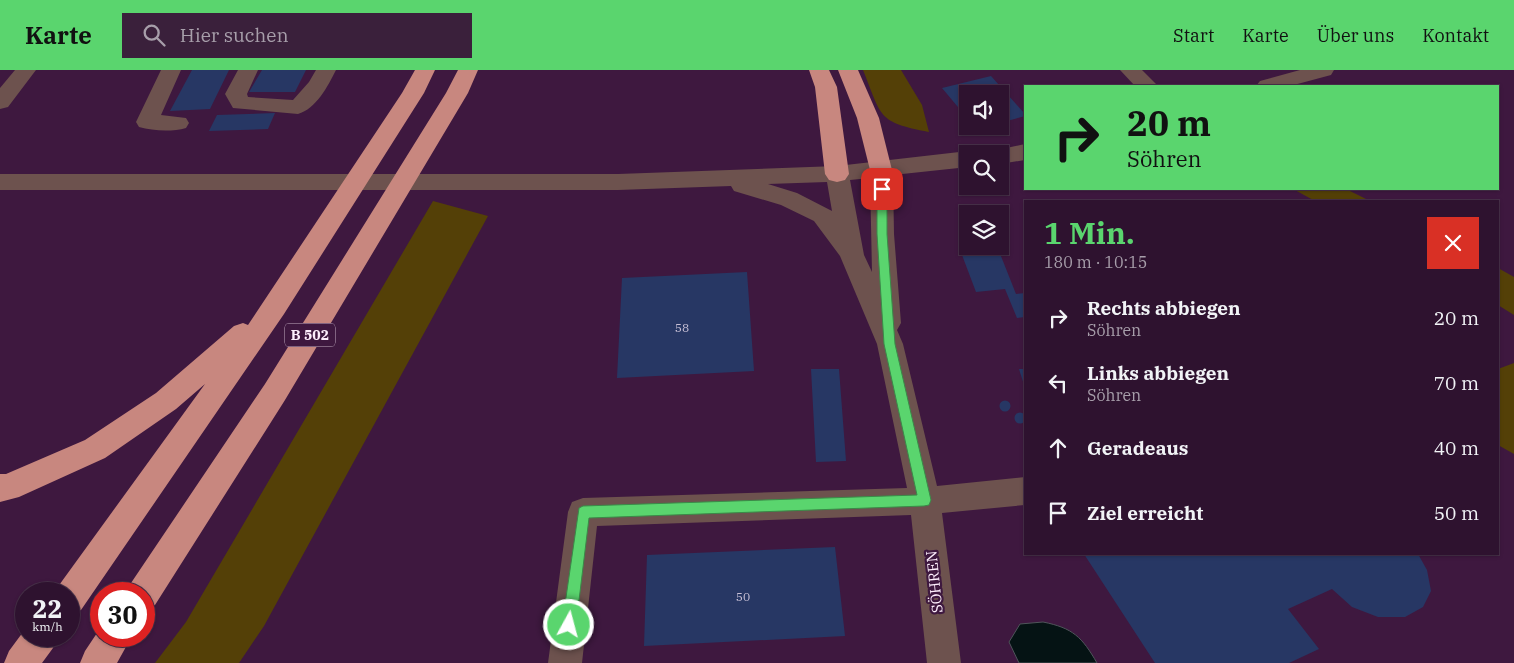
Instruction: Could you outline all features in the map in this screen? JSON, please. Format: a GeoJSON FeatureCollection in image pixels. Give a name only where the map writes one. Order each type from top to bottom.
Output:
{"type":"FeatureCollection","features":[{"type":"Feature","properties":{"kind":"highway","name":"B 502"},"geometry":{"type":"LineString","coordinates":[[80,583],[275,307],[413,92],[425,70]]}},
{"type":"Feature","properties":{"kind":"highway"},"geometry":{"type":"LineString","coordinates":[[463,81],[478,70]]}},
{"type":"Feature","properties":{"kind":"highway"},"geometry":{"type":"LineString","coordinates":[[819,70],[826,87],[838,174]]}},
{"type":"Feature","properties":{"kind":"highway"},"geometry":{"type":"LineString","coordinates":[[848,70],[868,118],[881,170]]}},
{"type":"Feature","properties":{"kind":"highway","name":"B 502"},"geometry":{"type":"LineString","coordinates":[[152,582],[276,392],[463,81]]}},
{"type":"Feature","properties":{"kind":"highway"},"geometry":{"type":"LineString","coordinates":[[0,488],[8,487],[95,450],[166,401],[275,307]]}},
{"type":"Feature","properties":{"kind":"highway"},"geometry":{"type":"LineString","coordinates":[[21,663],[33,647]]}},
{"type":"Feature","properties":{"kind":"highway"},"geometry":{"type":"LineString","coordinates":[[97,663],[108,647]]}},
{"type":"Feature","properties":{"kind":"street"},"geometry":{"type":"LineString","coordinates":[[0,102],[26,70]]}},
{"type":"Feature","properties":{"kind":"street"},"geometry":{"type":"LineString","coordinates":[[171,70],[147,122],[178,123]]}},
{"type":"Feature","properties":{"kind":"street"},"geometry":{"type":"LineString","coordinates":[[248,70],[236,94],[241,103],[298,106],[318,85],[326,70]]}},
{"type":"Feature","properties":{"kind":"street"},"geometry":{"type":"LineString","coordinates":[[1130,70],[1146,85]]}},
{"type":"Feature","properties":{"kind":"street"},"geometry":{"type":"LineString","coordinates":[[1271,85],[1324,70]]}},
{"type":"Feature","properties":{"kind":"street"},"geometry":{"type":"LineString","coordinates":[[1009,155],[1024,152]]}},
{"type":"Feature","properties":{"kind":"street"},"geometry":{"type":"LineString","coordinates":[[0,158],[2,166],[0,173]]}},
{"type":"Feature","properties":{"kind":"street"},"geometry":{"type":"LineString","coordinates":[[0,182],[618,182],[838,174],[959,160]]}},
{"type":"Feature","properties":{"kind":"street"},"geometry":{"type":"LineString","coordinates":[[881,170],[882,234],[890,344]]}},
{"type":"Feature","properties":{"kind":"street"},"geometry":{"type":"LineString","coordinates":[[838,174],[852,255]]}},
{"type":"Feature","properties":{"kind":"street"},"geometry":{"type":"LineString","coordinates":[[719,179],[789,199],[822,215],[852,255]]}},
{"type":"Feature","properties":{"kind":"street","name":"SÖHREN"},"geometry":{"type":"LineString","coordinates":[[852,255],[890,344],[924,500],[944,663]]}},
{"type":"Feature","properties":{"kind":"street"},"geometry":{"type":"LineString","coordinates":[[565,663],[583,512],[924,500],[1024,491]]}},
{"type":"Feature","properties":{"kind":"shaded area"},"geometry":{"type":"Polygon","coordinates":[[[863,70],[901,70],[922,105],[929,132],[899,125],[884,115],[874,98],[863,70]]]}},
{"type":"Feature","properties":{"kind":"shaded area"},"geometry":{"type":"Polygon","coordinates":[[[1295,190],[1348,190],[1368,200],[1313,200],[1295,190]]]}},
{"type":"Feature","properties":{"kind":"shaded area"},"geometry":{"type":"Polygon","coordinates":[[[433,201],[488,216],[264,626],[239,663],[155,663],[186,622],[433,201]]]}},
{"type":"Feature","properties":{"kind":"shaded area"},"geometry":{"type":"Polygon","coordinates":[[[1499,269],[1514,277],[1514,315],[1499,306],[1499,269]]]}},
{"type":"Feature","properties":{"kind":"shaded area"},"geometry":{"type":"Polygon","coordinates":[[[1514,363],[1514,454],[1499,446],[1499,369],[1514,363]]]}},
{"type":"Feature","properties":{"kind":"shaded area"},"geometry":{"type":"Polygon","coordinates":[[[1043,622],[1062,627],[1076,635],[1097,663],[1019,663],[1009,642],[1020,624],[1043,622]]]}},
{"type":"Feature","properties":{"kind":"building"},"geometry":{"type":"Polygon","coordinates":[[[192,70],[229,70],[210,109],[170,111],[192,70]]]}},
{"type":"Feature","properties":{"kind":"building"},"geometry":{"type":"Polygon","coordinates":[[[262,70],[306,70],[295,92],[249,92],[262,70]]]}},
{"type":"Feature","properties":{"kind":"building"},"geometry":{"type":"Polygon","coordinates":[[[991,76],[999,85],[959,85],[959,108],[942,88],[991,76]]]}},
{"type":"Feature","properties":{"kind":"building"},"geometry":{"type":"Polygon","coordinates":[[[1009,96],[1024,113],[1024,116],[1009,120],[1009,96]]]}},
{"type":"Feature","properties":{"kind":"building"},"geometry":{"type":"Polygon","coordinates":[[[275,113],[268,129],[209,131],[217,115],[275,113]]]}},
{"type":"Feature","properties":{"kind":"building"},"geometry":{"type":"Polygon","coordinates":[[[962,255],[1001,255],[1016,294],[1024,293],[1024,317],[1017,318],[1005,289],[976,292],[962,255]]]}},
{"type":"Feature","properties":{"kind":"building"},"geometry":{"type":"Polygon","coordinates":[[[747,272],[754,371],[617,378],[622,278],[747,272]]]}},
{"type":"Feature","properties":{"kind":"building"},"geometry":{"type":"Polygon","coordinates":[[[811,369],[839,369],[846,461],[816,462],[811,369]]]}},
{"type":"Feature","properties":{"kind":"building"},"geometry":{"type":"Polygon","coordinates":[[[1019,369],[1024,369],[1024,385],[1019,369]]]}},
{"type":"Feature","properties":{"kind":"building"},"geometry":{"type":"Polygon","coordinates":[[[1005,400],[1011,406],[1005,412],[999,406],[1005,400]]]}},
{"type":"Feature","properties":{"kind":"building"},"geometry":{"type":"Polygon","coordinates":[[[1016,414],[1024,414],[1024,422],[1016,422],[1016,414]]]}},
{"type":"Feature","properties":{"kind":"building"},"geometry":{"type":"Polygon","coordinates":[[[835,547],[845,636],[644,646],[647,555],[835,547]]]}},
{"type":"Feature","properties":{"kind":"building"},"geometry":{"type":"Polygon","coordinates":[[[1085,555],[1419,555],[1427,570],[1431,591],[1423,607],[1405,617],[1378,617],[1352,607],[1332,589],[1288,609],[1319,649],[1289,663],[1155,663],[1085,555]]]}},
{"type":"Feature","properties":{"kind":"route"},"geometry":{"type":"LineString","coordinates":[[569,625],[583,512],[924,500],[890,344],[882,234],[882,189]]}}]}
